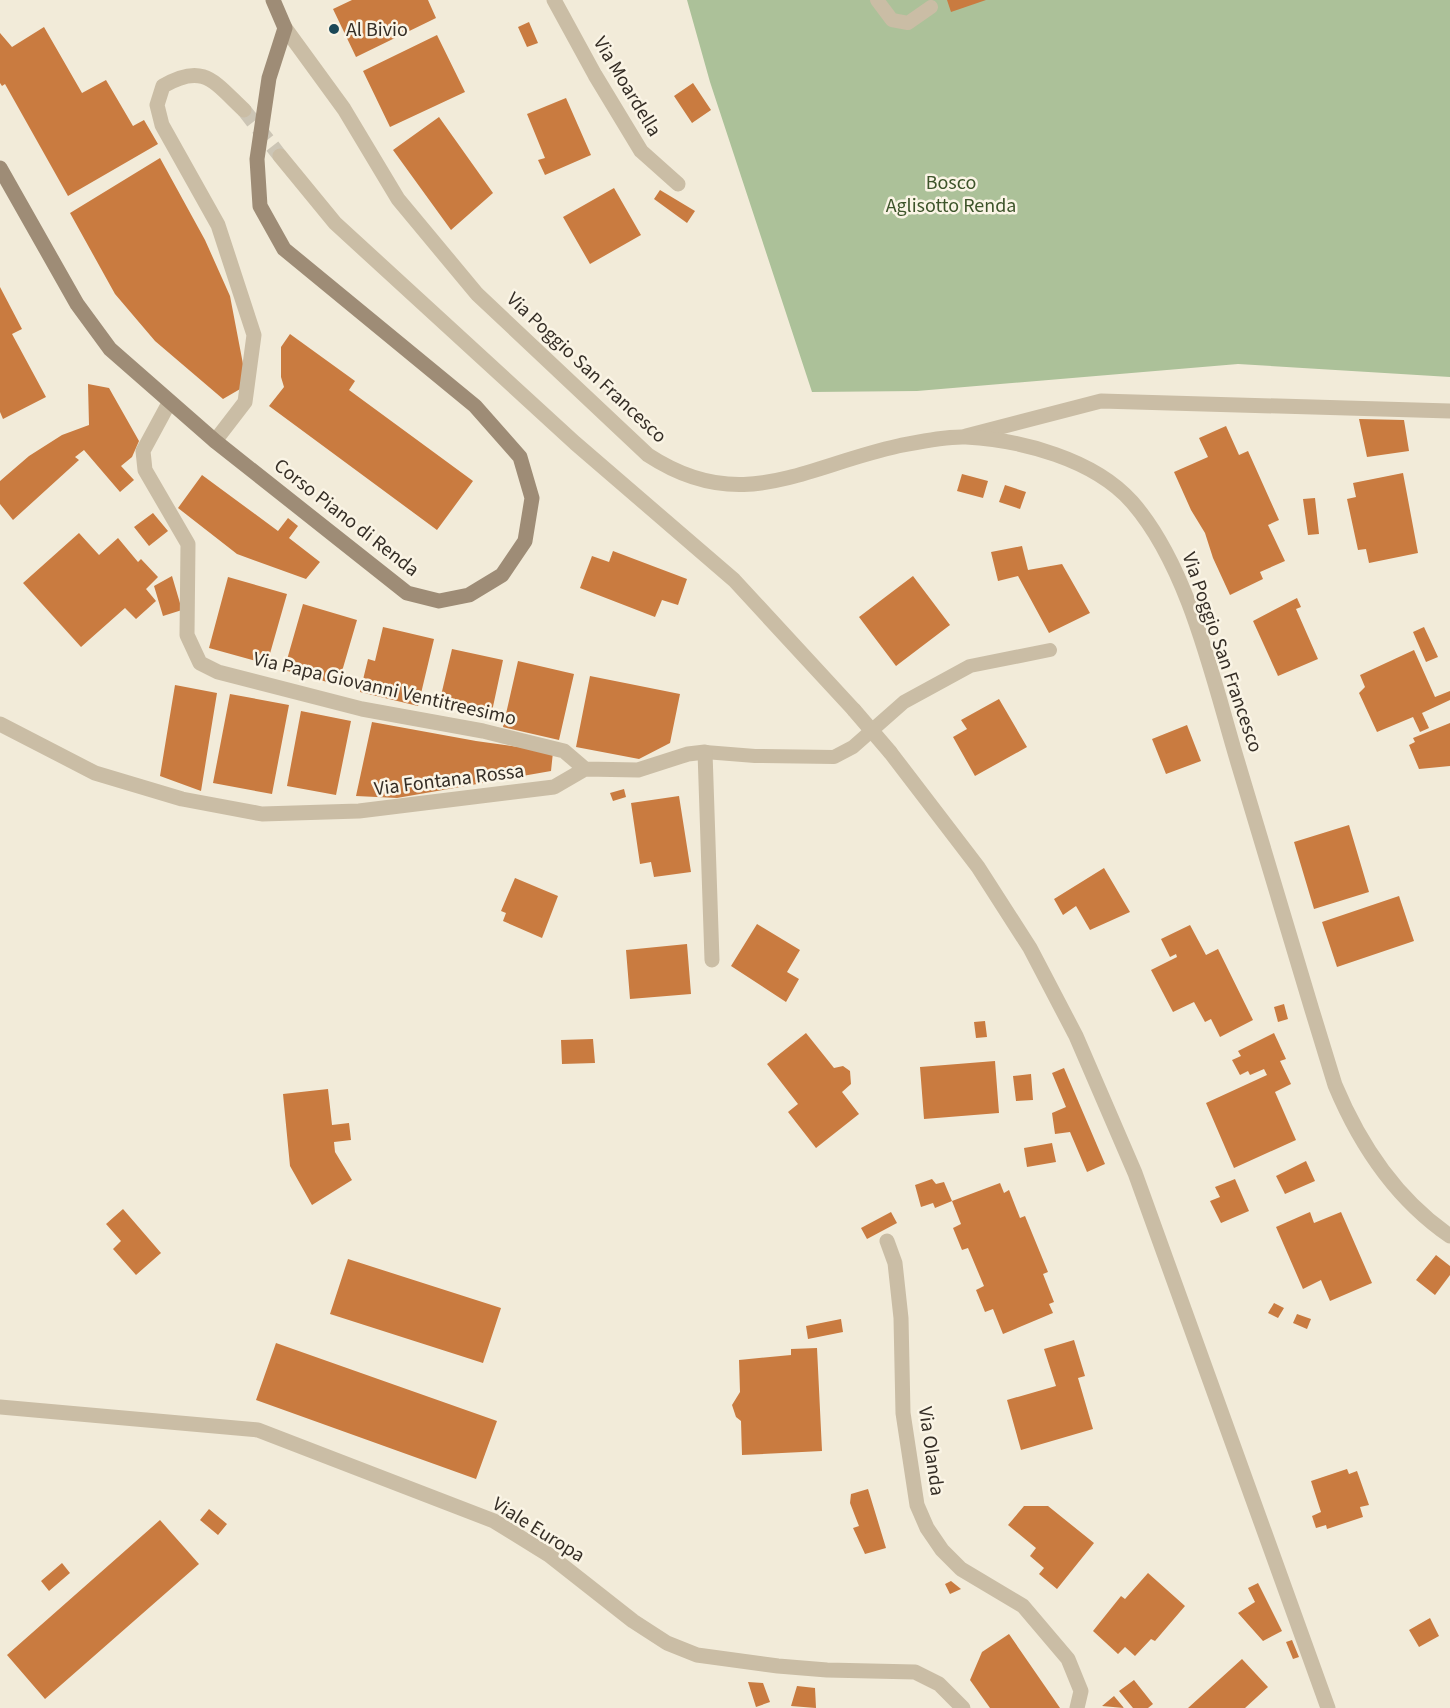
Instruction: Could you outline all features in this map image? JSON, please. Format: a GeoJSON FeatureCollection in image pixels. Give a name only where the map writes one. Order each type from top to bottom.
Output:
{"type":"FeatureCollection","features":[{"type":"Feature","properties":{"kind":"main road"},"geometry":{"type":"LineString","coordinates":[[273,0],[285,28]]}},
{"type":"Feature","properties":{"kind":"main road","name":"Corso Piano di Renda"},"geometry":{"type":"LineString","coordinates":[[0,168],[76,304],[110,349],[169,403],[407,593],[440,601],[469,595],[502,575],[525,541],[532,498],[520,457],[475,406],[284,249],[260,206],[257,159],[269,78],[285,28]]}},
{"type":"Feature","properties":{"kind":"street","name":"Via Moardella"},"geometry":{"type":"LineString","coordinates":[[554,0],[595,75],[641,151],[678,184]]}},
{"type":"Feature","properties":{"kind":"street","name":"Via Poggio San Francesco"},"geometry":{"type":"LineString","coordinates":[[285,28],[344,109],[398,199],[477,294],[648,455],[671,470],[696,480],[742,486],[765,483],[899,446],[963,436],[1015,443],[1078,461],[1130,500],[1165,547],[1203,645],[1335,1085],[1364,1145],[1383,1172],[1409,1202],[1450,1236]]}},
{"type":"Feature","properties":{"kind":"street"},"geometry":{"type":"LineString","coordinates":[[215,441],[245,402],[254,335],[218,225],[162,125],[157,105],[163,86],[179,77],[195,73],[214,82],[244,110]]}},
{"type":"Feature","properties":{"kind":"street"},"geometry":{"type":"LineString","coordinates":[[280,156],[335,224],[575,443],[734,580],[890,752],[978,867],[1030,948],[1076,1036],[1135,1173],[1328,1708]]}},
{"type":"Feature","properties":{"kind":"street"},"geometry":{"type":"LineString","coordinates":[[963,436],[1101,401],[1450,411]]}},
{"type":"Feature","properties":{"kind":"street","name":"Via Papa Giovanni Ventitreesimo"},"geometry":{"type":"LineString","coordinates":[[169,403],[143,451],[145,470],[188,544],[187,635],[200,663],[218,672],[362,709],[483,731],[564,751],[585,769]]}},
{"type":"Feature","properties":{"kind":"street","name":"Via Fontana Rossa"},"geometry":{"type":"LineString","coordinates":[[0,724],[95,773],[182,799],[262,814],[359,811],[554,787],[585,769]]}},
{"type":"Feature","properties":{"kind":"street"},"geometry":{"type":"LineString","coordinates":[[585,769],[638,770],[688,754],[705,752],[712,960]]}},
{"type":"Feature","properties":{"kind":"street","name":"Via Olanda"},"geometry":{"type":"LineString","coordinates":[[887,1241],[895,1263],[901,1318],[903,1413],[917,1505],[927,1528],[942,1550],[961,1569],[1023,1606],[1068,1659],[1081,1691],[1077,1708]]}},
{"type":"Feature","properties":{"kind":"street","name":"Viale Europa"},"geometry":{"type":"LineString","coordinates":[[0,1407],[258,1430],[494,1521],[549,1555],[633,1621],[667,1643],[697,1655],[827,1670],[915,1672],[939,1684],[963,1708]]}},
{"type":"Feature","properties":{"kind":"lane"},"geometry":{"type":"LineString","coordinates":[[877,0],[892,20],[908,23],[931,7]]}},
{"type":"Feature","properties":{"kind":"lane"},"geometry":{"type":"LineString","coordinates":[[705,752],[756,756],[834,757],[853,747],[904,702],[970,666],[1024,653],[1050,650]]}},
{"type":"Feature","properties":{"kind":"green space","name":"Bosco Aglisotto Renda"},"geometry":{"type":"Polygon","coordinates":[[[687,0],[1450,0],[1450,377],[1238,364],[917,391],[812,392],[710,82],[687,0]]]}},
{"type":"Feature","properties":{"kind":"building"},"geometry":{"type":"Polygon","coordinates":[[[352,0],[428,0],[436,18],[356,57],[333,9],[352,0]]]}},
{"type":"Feature","properties":{"kind":"building"},"geometry":{"type":"Polygon","coordinates":[[[947,0],[986,0],[951,12],[947,0]]]}},
{"type":"Feature","properties":{"kind":"building"},"geometry":{"type":"Polygon","coordinates":[[[529,22],[538,43],[527,47],[518,27],[529,22]]]}},
{"type":"Feature","properties":{"kind":"building"},"geometry":{"type":"Polygon","coordinates":[[[44,27],[82,93],[106,80],[133,126],[144,120],[158,144],[68,196],[5,84],[2,86],[0,83],[0,33],[12,47],[44,27]]]}},
{"type":"Feature","properties":{"kind":"building"},"geometry":{"type":"Polygon","coordinates":[[[437,35],[465,92],[390,127],[363,71],[437,35]]]}},
{"type":"Feature","properties":{"kind":"building"},"geometry":{"type":"Polygon","coordinates":[[[693,83],[711,110],[692,123],[674,96],[693,83]]]}},
{"type":"Feature","properties":{"kind":"building"},"geometry":{"type":"Polygon","coordinates":[[[566,98],[591,155],[545,175],[538,160],[545,158],[527,114],[566,98]]]}},
{"type":"Feature","properties":{"kind":"building"},"geometry":{"type":"Polygon","coordinates":[[[439,117],[493,193],[451,230],[393,150],[439,117]]]}},
{"type":"Feature","properties":{"kind":"building"},"geometry":{"type":"Polygon","coordinates":[[[160,158],[205,240],[230,296],[247,385],[223,399],[155,341],[115,294],[70,213],[160,158]]]}},
{"type":"Feature","properties":{"kind":"building"},"geometry":{"type":"Polygon","coordinates":[[[614,188],[641,235],[590,264],[563,217],[614,188]]]}},
{"type":"Feature","properties":{"kind":"building"},"geometry":{"type":"Polygon","coordinates":[[[660,190],[695,211],[687,223],[654,199],[660,190]]]}},
{"type":"Feature","properties":{"kind":"building"},"geometry":{"type":"Polygon","coordinates":[[[0,287],[22,329],[12,334],[46,397],[3,419],[0,412],[0,287]]]}},
{"type":"Feature","properties":{"kind":"building"},"geometry":{"type":"Polygon","coordinates":[[[290,334],[355,381],[349,390],[473,481],[437,530],[269,406],[284,387],[281,377],[281,347],[290,334]]]}},
{"type":"Feature","properties":{"kind":"building"},"geometry":{"type":"Polygon","coordinates":[[[88,384],[109,388],[139,441],[132,457],[121,466],[134,480],[120,492],[84,450],[75,457],[79,460],[13,520],[0,504],[0,481],[29,456],[62,435],[89,425],[88,384]]]}},
{"type":"Feature","properties":{"kind":"building"},"geometry":{"type":"Polygon","coordinates":[[[1359,419],[1404,420],[1409,451],[1367,457],[1359,419]]]}},
{"type":"Feature","properties":{"kind":"building"},"geometry":{"type":"Polygon","coordinates":[[[1226,426],[1239,455],[1248,451],[1279,520],[1268,525],[1285,561],[1260,572],[1263,579],[1230,595],[1213,558],[1205,533],[1191,510],[1174,472],[1208,457],[1199,438],[1226,426]]]}},
{"type":"Feature","properties":{"kind":"building"},"geometry":{"type":"Polygon","coordinates":[[[1403,473],[1418,553],[1369,563],[1366,549],[1358,550],[1347,499],[1356,497],[1353,483],[1403,473]]]}},
{"type":"Feature","properties":{"kind":"building"},"geometry":{"type":"Polygon","coordinates":[[[962,474],[988,481],[983,498],[957,491],[962,474]]]}},
{"type":"Feature","properties":{"kind":"building"},"geometry":{"type":"Polygon","coordinates":[[[202,475],[278,531],[288,518],[298,526],[289,538],[320,562],[306,579],[237,554],[178,508],[202,475]]]}},
{"type":"Feature","properties":{"kind":"building"},"geometry":{"type":"Polygon","coordinates":[[[1005,485],[1026,492],[1020,509],[999,502],[1005,485]]]}},
{"type":"Feature","properties":{"kind":"building"},"geometry":{"type":"Polygon","coordinates":[[[1315,498],[1319,534],[1308,535],[1303,499],[1315,498]]]}},
{"type":"Feature","properties":{"kind":"building"},"geometry":{"type":"Polygon","coordinates":[[[153,513],[168,531],[149,546],[134,527],[153,513]]]}},
{"type":"Feature","properties":{"kind":"building"},"geometry":{"type":"Polygon","coordinates":[[[79,533],[99,555],[118,538],[138,562],[141,559],[158,577],[146,589],[156,601],[136,619],[125,608],[81,647],[23,583],[79,533]]]}},
{"type":"Feature","properties":{"kind":"building"},"geometry":{"type":"Polygon","coordinates":[[[1022,546],[1028,570],[1062,564],[1090,613],[1049,633],[1018,576],[998,581],[991,552],[1022,546]]]}},
{"type":"Feature","properties":{"kind":"building"},"geometry":{"type":"Polygon","coordinates":[[[613,551],[687,579],[678,605],[662,600],[655,617],[580,588],[592,556],[609,562],[613,551]]]}},
{"type":"Feature","properties":{"kind":"building"},"geometry":{"type":"Polygon","coordinates":[[[172,576],[182,610],[163,616],[154,586],[172,576]]]}},
{"type":"Feature","properties":{"kind":"building"},"geometry":{"type":"Polygon","coordinates":[[[913,576],[950,625],[896,666],[859,617],[913,576]]]}},
{"type":"Feature","properties":{"kind":"building"},"geometry":{"type":"Polygon","coordinates":[[[228,577],[287,594],[267,664],[209,648],[228,577]]]}},
{"type":"Feature","properties":{"kind":"building"},"geometry":{"type":"Polygon","coordinates":[[[1297,598],[1301,607],[1296,609],[1318,659],[1278,676],[1253,621],[1297,598]]]}},
{"type":"Feature","properties":{"kind":"building"},"geometry":{"type":"Polygon","coordinates":[[[303,604],[357,620],[338,685],[284,670],[303,604]]]}},
{"type":"Feature","properties":{"kind":"building"},"geometry":{"type":"Polygon","coordinates":[[[383,627],[434,639],[418,706],[360,692],[368,659],[375,661],[383,627]]]}},
{"type":"Feature","properties":{"kind":"building"},"geometry":{"type":"Polygon","coordinates":[[[1424,627],[1438,657],[1426,662],[1413,632],[1424,627]]]}},
{"type":"Feature","properties":{"kind":"building"},"geometry":{"type":"Polygon","coordinates":[[[452,649],[503,660],[491,716],[439,704],[452,649]]]}},
{"type":"Feature","properties":{"kind":"building"},"geometry":{"type":"Polygon","coordinates":[[[1414,650],[1435,697],[1450,691],[1450,700],[1422,713],[1429,728],[1420,732],[1413,717],[1377,732],[1359,693],[1365,687],[1360,675],[1414,650]]]}},
{"type":"Feature","properties":{"kind":"building"},"geometry":{"type":"Polygon","coordinates":[[[518,661],[574,674],[559,740],[503,727],[518,661]]]}},
{"type":"Feature","properties":{"kind":"building"},"geometry":{"type":"Polygon","coordinates":[[[590,676],[680,694],[670,743],[639,759],[576,747],[590,676]]]}},
{"type":"Feature","properties":{"kind":"building"},"geometry":{"type":"Polygon","coordinates":[[[175,685],[217,693],[201,791],[160,776],[175,685]]]}},
{"type":"Feature","properties":{"kind":"building"},"geometry":{"type":"Polygon","coordinates":[[[230,694],[289,705],[272,794],[213,783],[230,694]]]}},
{"type":"Feature","properties":{"kind":"building"},"geometry":{"type":"Polygon","coordinates":[[[999,699],[1027,747],[975,776],[953,737],[967,729],[961,720],[999,699]]]}},
{"type":"Feature","properties":{"kind":"building"},"geometry":{"type":"Polygon","coordinates":[[[301,711],[351,721],[336,795],[287,786],[301,711]]]}},
{"type":"Feature","properties":{"kind":"building"},"geometry":{"type":"Polygon","coordinates":[[[372,722],[553,752],[551,771],[397,798],[356,796],[372,722]]]}},
{"type":"Feature","properties":{"kind":"building"},"geometry":{"type":"Polygon","coordinates":[[[1450,723],[1450,766],[1419,769],[1409,745],[1415,742],[1413,738],[1450,723]]]}},
{"type":"Feature","properties":{"kind":"building"},"geometry":{"type":"Polygon","coordinates":[[[1187,725],[1201,761],[1166,774],[1152,739],[1187,725]]]}},
{"type":"Feature","properties":{"kind":"building"},"geometry":{"type":"Polygon","coordinates":[[[624,789],[626,797],[613,801],[610,793],[624,789]]]}},
{"type":"Feature","properties":{"kind":"building"},"geometry":{"type":"Polygon","coordinates":[[[679,796],[691,872],[654,877],[651,862],[640,864],[631,803],[679,796]]]}},
{"type":"Feature","properties":{"kind":"building"},"geometry":{"type":"Polygon","coordinates":[[[1349,825],[1369,892],[1314,909],[1294,842],[1349,825]]]}},
{"type":"Feature","properties":{"kind":"building"},"geometry":{"type":"Polygon","coordinates":[[[1104,868],[1130,912],[1090,930],[1076,906],[1063,915],[1054,899],[1104,868]]]}},
{"type":"Feature","properties":{"kind":"building"},"geometry":{"type":"Polygon","coordinates":[[[515,878],[558,896],[542,938],[503,921],[506,913],[501,911],[515,878]]]}},
{"type":"Feature","properties":{"kind":"building"},"geometry":{"type":"Polygon","coordinates":[[[1399,896],[1414,941],[1337,967],[1322,922],[1399,896]]]}},
{"type":"Feature","properties":{"kind":"building"},"geometry":{"type":"Polygon","coordinates":[[[757,924],[800,950],[787,972],[799,979],[786,1002],[731,966],[757,924]]]}},
{"type":"Feature","properties":{"kind":"building"},"geometry":{"type":"Polygon","coordinates":[[[1190,925],[1206,955],[1218,949],[1253,1020],[1220,1037],[1211,1019],[1205,1022],[1194,1002],[1173,1012],[1151,970],[1177,957],[1176,954],[1170,957],[1161,939],[1190,925]]]}},
{"type":"Feature","properties":{"kind":"building"},"geometry":{"type":"Polygon","coordinates":[[[687,944],[691,994],[630,999],[626,950],[687,944]]]}},
{"type":"Feature","properties":{"kind":"building"},"geometry":{"type":"Polygon","coordinates":[[[1284,1004],[1288,1019],[1278,1022],[1274,1007],[1284,1004]]]}},
{"type":"Feature","properties":{"kind":"building"},"geometry":{"type":"Polygon","coordinates":[[[985,1021],[987,1037],[976,1038],[974,1022],[985,1021]]]}},
{"type":"Feature","properties":{"kind":"building"},"geometry":{"type":"Polygon","coordinates":[[[806,1033],[834,1068],[843,1066],[850,1071],[851,1084],[842,1092],[859,1114],[816,1148],[788,1112],[798,1104],[767,1064],[806,1033]]]}},
{"type":"Feature","properties":{"kind":"building"},"geometry":{"type":"Polygon","coordinates":[[[1274,1033],[1286,1059],[1280,1061],[1291,1084],[1275,1092],[1296,1140],[1234,1168],[1206,1103],[1267,1075],[1264,1069],[1250,1075],[1248,1071],[1240,1075],[1232,1060],[1241,1056],[1238,1051],[1274,1033]]]}},
{"type":"Feature","properties":{"kind":"building"},"geometry":{"type":"Polygon","coordinates":[[[593,1039],[595,1063],[562,1064],[561,1040],[593,1039]]]}},
{"type":"Feature","properties":{"kind":"building"},"geometry":{"type":"Polygon","coordinates":[[[995,1061],[999,1113],[924,1119],[920,1067],[995,1061]]]}},
{"type":"Feature","properties":{"kind":"building"},"geometry":{"type":"Polygon","coordinates":[[[1064,1068],[1105,1164],[1087,1172],[1070,1132],[1055,1134],[1052,1113],[1066,1107],[1052,1073],[1064,1068]]]}},
{"type":"Feature","properties":{"kind":"building"},"geometry":{"type":"Polygon","coordinates":[[[1031,1074],[1033,1100],[1016,1101],[1013,1076],[1031,1074]]]}},
{"type":"Feature","properties":{"kind":"building"},"geometry":{"type":"Polygon","coordinates":[[[328,1089],[332,1125],[349,1123],[351,1140],[334,1142],[335,1152],[352,1180],[312,1205],[290,1166],[283,1094],[328,1089]]]}},
{"type":"Feature","properties":{"kind":"building"},"geometry":{"type":"Polygon","coordinates":[[[1052,1143],[1056,1162],[1027,1167],[1024,1148],[1052,1143]]]}},
{"type":"Feature","properties":{"kind":"building"},"geometry":{"type":"Polygon","coordinates":[[[1306,1161],[1315,1181],[1285,1194],[1276,1176],[1306,1161]]]}},
{"type":"Feature","properties":{"kind":"building"},"geometry":{"type":"Polygon","coordinates":[[[932,1179],[936,1184],[944,1182],[952,1201],[935,1208],[933,1203],[921,1207],[915,1185],[932,1179]]]}},
{"type":"Feature","properties":{"kind":"building"},"geometry":{"type":"Polygon","coordinates":[[[1235,1179],[1249,1211],[1221,1223],[1210,1201],[1220,1197],[1215,1187],[1235,1179]]]}},
{"type":"Feature","properties":{"kind":"building"},"geometry":{"type":"Polygon","coordinates":[[[1000,1183],[1004,1193],[1009,1190],[1020,1218],[1025,1216],[1048,1272],[1043,1274],[1054,1302],[1049,1304],[1053,1313],[1003,1334],[993,1309],[985,1312],[976,1290],[984,1286],[968,1248],[962,1250],[953,1228],[961,1224],[952,1201],[1000,1183]]]}},
{"type":"Feature","properties":{"kind":"building"},"geometry":{"type":"Polygon","coordinates":[[[123,1209],[161,1253],[136,1275],[113,1249],[121,1241],[106,1224],[123,1209]]]}},
{"type":"Feature","properties":{"kind":"building"},"geometry":{"type":"Polygon","coordinates":[[[891,1212],[897,1223],[867,1239],[861,1228],[891,1212]]]}},
{"type":"Feature","properties":{"kind":"building"},"geometry":{"type":"Polygon","coordinates":[[[1310,1212],[1314,1223],[1341,1212],[1372,1283],[1330,1301],[1321,1280],[1303,1289],[1276,1227],[1310,1212]]]}},
{"type":"Feature","properties":{"kind":"building"},"geometry":{"type":"Polygon","coordinates":[[[1436,1255],[1450,1266],[1450,1275],[1435,1295],[1416,1280],[1436,1255]]]}},
{"type":"Feature","properties":{"kind":"building"},"geometry":{"type":"Polygon","coordinates":[[[348,1259],[501,1308],[483,1363],[330,1314],[348,1259]]]}},
{"type":"Feature","properties":{"kind":"building"},"geometry":{"type":"Polygon","coordinates":[[[1274,1303],[1284,1308],[1278,1318],[1268,1313],[1274,1303]]]}},
{"type":"Feature","properties":{"kind":"building"},"geometry":{"type":"Polygon","coordinates":[[[1297,1314],[1311,1319],[1307,1329],[1293,1323],[1297,1314]]]}},
{"type":"Feature","properties":{"kind":"building"},"geometry":{"type":"Polygon","coordinates":[[[841,1319],[843,1332],[808,1339],[806,1326],[841,1319]]]}},
{"type":"Feature","properties":{"kind":"building"},"geometry":{"type":"Polygon","coordinates":[[[1074,1340],[1085,1376],[1078,1378],[1093,1429],[1021,1450],[1007,1400],[1056,1386],[1044,1349],[1074,1340]]]}},
{"type":"Feature","properties":{"kind":"building"},"geometry":{"type":"Polygon","coordinates":[[[276,1343],[497,1421],[476,1479],[256,1400],[276,1343]]]}},
{"type":"Feature","properties":{"kind":"building"},"geometry":{"type":"Polygon","coordinates":[[[817,1348],[822,1451],[742,1455],[741,1421],[736,1417],[732,1405],[740,1392],[739,1360],[791,1355],[791,1349],[817,1348]]]}},
{"type":"Feature","properties":{"kind":"building"},"geometry":{"type":"Polygon","coordinates":[[[1347,1469],[1349,1474],[1357,1471],[1369,1505],[1360,1507],[1363,1517],[1327,1529],[1326,1525],[1316,1528],[1312,1516],[1321,1512],[1311,1481],[1347,1469]]]}},
{"type":"Feature","properties":{"kind":"building"},"geometry":{"type":"Polygon","coordinates":[[[868,1489],[886,1548],[865,1554],[853,1528],[859,1526],[850,1503],[851,1494],[868,1489]]]}},
{"type":"Feature","properties":{"kind":"building"},"geometry":{"type":"Polygon","coordinates":[[[1024,1506],[1048,1506],[1094,1543],[1057,1589],[1039,1574],[1044,1568],[1030,1556],[1036,1548],[1008,1525],[1024,1506]]]}},
{"type":"Feature","properties":{"kind":"building"},"geometry":{"type":"Polygon","coordinates":[[[209,1509],[227,1524],[218,1535],[200,1520],[209,1509]]]}},
{"type":"Feature","properties":{"kind":"building"},"geometry":{"type":"Polygon","coordinates":[[[160,1520],[199,1564],[45,1699],[7,1655],[160,1520]]]}},
{"type":"Feature","properties":{"kind":"building"},"geometry":{"type":"Polygon","coordinates":[[[62,1563],[70,1573],[49,1591],[41,1581],[62,1563]]]}},
{"type":"Feature","properties":{"kind":"building"},"geometry":{"type":"Polygon","coordinates":[[[1148,1573],[1185,1606],[1155,1641],[1151,1639],[1135,1656],[1125,1647],[1118,1654],[1093,1631],[1121,1596],[1125,1599],[1148,1573]]]}},
{"type":"Feature","properties":{"kind":"building"},"geometry":{"type":"Polygon","coordinates":[[[951,1581],[961,1589],[950,1594],[945,1584],[951,1581]]]}},
{"type":"Feature","properties":{"kind":"building"},"geometry":{"type":"Polygon","coordinates":[[[1258,1583],[1282,1631],[1263,1641],[1238,1613],[1255,1602],[1248,1588],[1258,1583]]]}},
{"type":"Feature","properties":{"kind":"building"},"geometry":{"type":"Polygon","coordinates":[[[1430,1618],[1439,1636],[1419,1647],[1409,1630],[1430,1618]]]}},
{"type":"Feature","properties":{"kind":"building"},"geometry":{"type":"Polygon","coordinates":[[[1009,1634],[1060,1708],[990,1708],[970,1680],[982,1652],[1009,1634]]]}},
{"type":"Feature","properties":{"kind":"building"},"geometry":{"type":"Polygon","coordinates":[[[1292,1640],[1299,1657],[1293,1659],[1286,1642],[1292,1640]]]}},
{"type":"Feature","properties":{"kind":"building"},"geometry":{"type":"Polygon","coordinates":[[[1242,1659],[1268,1687],[1245,1708],[1188,1708],[1242,1659]]]}},
{"type":"Feature","properties":{"kind":"building"},"geometry":{"type":"Polygon","coordinates":[[[1134,1680],[1153,1704],[1148,1708],[1133,1708],[1119,1691],[1134,1680]]]}},
{"type":"Feature","properties":{"kind":"building"},"geometry":{"type":"Polygon","coordinates":[[[748,1682],[763,1683],[770,1702],[756,1707],[748,1682]]]}},
{"type":"Feature","properties":{"kind":"building"},"geometry":{"type":"Polygon","coordinates":[[[797,1686],[815,1688],[816,1708],[791,1706],[797,1686]]]}},
{"type":"Feature","properties":{"kind":"building"},"geometry":{"type":"Polygon","coordinates":[[[1114,1696],[1124,1708],[1102,1706],[1114,1696]]]}},
{"type":"Feature","properties":{"kind":"tunnel"},"geometry":{"type":"LineString","coordinates":[[244,110],[280,156]]}},
{"type":"Feature","properties":{"kind":"place","name":"Al Bivio"},"geometry":{"type":"Point","coordinates":[334,29]}}]}
